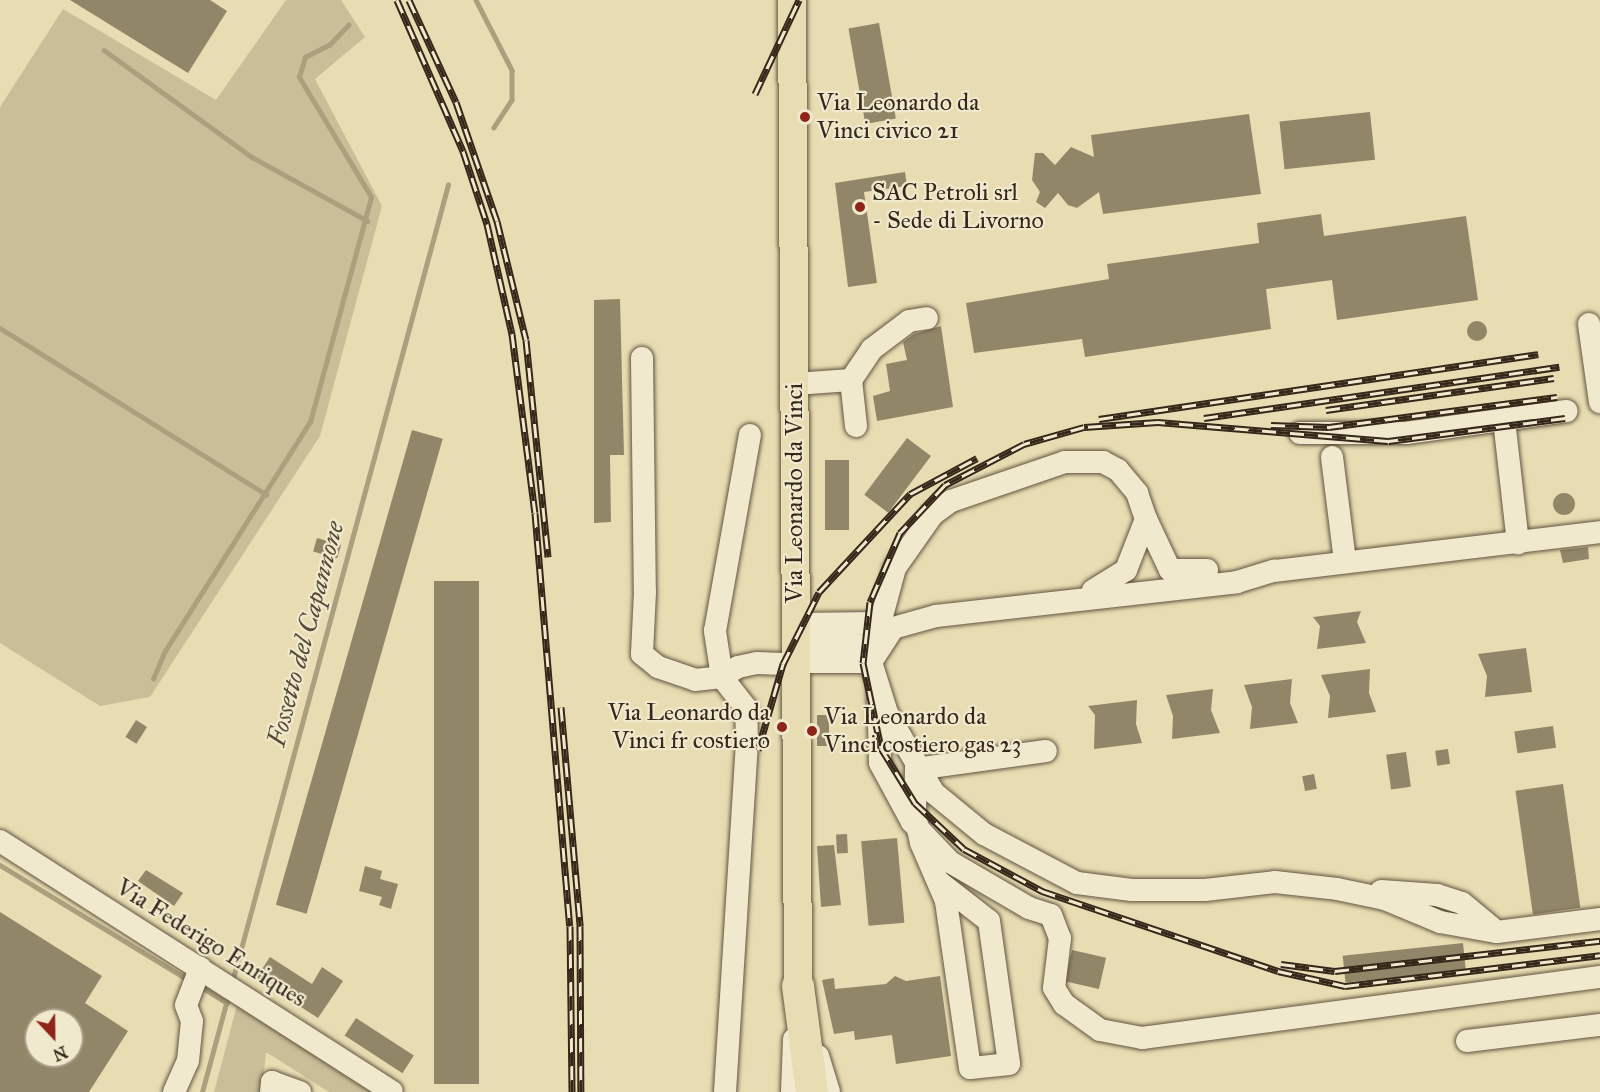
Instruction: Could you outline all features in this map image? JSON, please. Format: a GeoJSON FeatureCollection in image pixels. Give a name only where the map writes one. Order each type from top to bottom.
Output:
{"type":"FeatureCollection","features":[{"type":"Feature","properties":{"kind":"highway"},"geometry":{"type":"LineString","coordinates":[[798,986],[812,1092]]}},
{"type":"Feature","properties":{"kind":"main road","name":"Via Leonardo da Vinci"},"geometry":{"type":"LineString","coordinates":[[792,0],[798,986]]}},
{"type":"Feature","properties":{"kind":"street"},"geometry":{"type":"LineString","coordinates":[[856,426],[851,380],[872,349],[909,321],[927,318]]}},
{"type":"Feature","properties":{"kind":"street"},"geometry":{"type":"LineString","coordinates":[[1589,324],[1600,402]]}},
{"type":"Feature","properties":{"kind":"street"},"geometry":{"type":"LineString","coordinates":[[642,358],[645,592],[642,654],[658,667],[695,680],[722,677],[738,667],[758,663],[783,664],[796,649],[877,642],[907,622],[936,616],[1074,598],[1237,582],[1274,571]]}},
{"type":"Feature","properties":{"kind":"street"},"geometry":{"type":"LineString","coordinates":[[795,384],[851,380]]}},
{"type":"Feature","properties":{"kind":"street"},"geometry":{"type":"LineString","coordinates":[[1300,432],[1406,433],[1567,411]]}},
{"type":"Feature","properties":{"kind":"street"},"geometry":{"type":"LineString","coordinates":[[1504,420],[1518,543]]}},
{"type":"Feature","properties":{"kind":"street"},"geometry":{"type":"LineString","coordinates":[[725,1092],[747,747],[746,708],[722,677],[715,631],[718,603],[750,435]]}},
{"type":"Feature","properties":{"kind":"street"},"geometry":{"type":"LineString","coordinates":[[1332,457],[1345,562]]}},
{"type":"Feature","properties":{"kind":"street"},"geometry":{"type":"LineString","coordinates":[[939,882],[985,916],[1009,1064],[970,1068],[951,932],[939,882],[918,830],[880,764],[877,642],[905,547],[921,525],[951,501],[1055,465],[1085,460],[1103,462],[1130,482],[1170,570],[1274,571],[1600,532]]}},
{"type":"Feature","properties":{"kind":"street"},"geometry":{"type":"LineString","coordinates":[[1074,598],[1104,587],[1126,570],[1146,519]]}},
{"type":"Feature","properties":{"kind":"street"},"geometry":{"type":"LineString","coordinates":[[796,649],[877,642]]}},
{"type":"Feature","properties":{"kind":"street"},"geometry":{"type":"LineString","coordinates":[[878,686],[916,769],[934,794],[984,834],[1077,883],[1132,890],[1205,890],[1275,882],[1385,899],[1440,922],[1497,932],[1600,919]]}},
{"type":"Feature","properties":{"kind":"street"},"geometry":{"type":"LineString","coordinates":[[916,769],[1046,751]]}},
{"type":"Feature","properties":{"kind":"street"},"geometry":{"type":"LineString","coordinates":[[916,769],[918,830],[950,862],[1029,908],[1052,915],[1060,938],[1054,988],[1079,1016],[1100,1030],[1125,1038],[1600,977]]}},
{"type":"Feature","properties":{"kind":"street","name":"Via Federigo Enriques"},"geometry":{"type":"LineString","coordinates":[[0,841],[197,983],[256,1003],[392,1092]]}},
{"type":"Feature","properties":{"kind":"street"},"geometry":{"type":"LineString","coordinates":[[951,932],[963,918],[985,916]]}},
{"type":"Feature","properties":{"kind":"street"},"geometry":{"type":"LineString","coordinates":[[174,1092],[188,1061],[197,983]]}},
{"type":"Feature","properties":{"kind":"street","name":"Via Leonardo da Vinci"},"geometry":{"type":"LineString","coordinates":[[792,1092],[798,986]]}},
{"type":"Feature","properties":{"kind":"street","name":"Via Leonardo da Vinci"},"geometry":{"type":"LineString","coordinates":[[798,986],[829,1092]]}},
{"type":"Feature","properties":{"kind":"street"},"geometry":{"type":"LineString","coordinates":[[1467,1041],[1600,1025]]}},
{"type":"Feature","properties":{"kind":"street"},"geometry":{"type":"LineString","coordinates":[[271,1092],[272,1082],[300,1092]]}},
{"type":"Feature","properties":{"kind":"shaded area"},"geometry":{"type":"Polygon","coordinates":[[[286,0],[341,0],[365,37],[315,79],[382,206],[320,436],[150,697],[100,706],[0,643],[0,107],[63,9],[216,100],[286,0]]]}},
{"type":"Feature","properties":{"kind":"shaded area"},"geometry":{"type":"Polygon","coordinates":[[[237,1005],[378,1092],[329,1092],[266,1052],[262,1092],[214,1092],[237,1005]]]}},
{"type":"Feature","properties":{"kind":"building"},"geometry":{"type":"Polygon","coordinates":[[[70,0],[210,0],[227,11],[188,73],[70,0]]]}},
{"type":"Feature","properties":{"kind":"building"},"geometry":{"type":"Polygon","coordinates":[[[879,23],[896,119],[865,124],[848,28],[879,23]]]}},
{"type":"Feature","properties":{"kind":"building"},"geometry":{"type":"Polygon","coordinates":[[[1370,112],[1375,160],[1285,169],[1279,122],[1370,112]]]}},
{"type":"Feature","properties":{"kind":"building"},"geometry":{"type":"Polygon","coordinates":[[[1249,114],[1261,194],[1103,214],[1099,192],[1077,208],[1068,205],[1058,193],[1045,208],[1036,202],[1040,192],[1032,180],[1035,153],[1043,153],[1055,165],[1071,147],[1094,157],[1091,135],[1249,114]]]}},
{"type":"Feature","properties":{"kind":"building"},"geometry":{"type":"Polygon","coordinates":[[[905,172],[907,186],[864,192],[877,283],[848,287],[835,183],[905,172]]]}},
{"type":"Feature","properties":{"kind":"building"},"geometry":{"type":"Polygon","coordinates":[[[1321,214],[1324,236],[1466,216],[1478,300],[1337,320],[1332,280],[1266,289],[1271,329],[1085,357],[1082,339],[974,353],[966,303],[1109,279],[1107,264],[1259,243],[1257,223],[1321,214]]]}},
{"type":"Feature","properties":{"kind":"building"},"geometry":{"type":"Polygon","coordinates":[[[620,299],[624,455],[610,455],[611,522],[594,523],[594,300],[620,299]]]}},
{"type":"Feature","properties":{"kind":"building"},"geometry":{"type":"Polygon","coordinates":[[[1477,321],[1484,324],[1487,331],[1484,338],[1477,341],[1470,338],[1467,331],[1470,324],[1477,321]]]}},
{"type":"Feature","properties":{"kind":"building"},"geometry":{"type":"Polygon","coordinates":[[[941,326],[953,407],[877,421],[873,396],[890,391],[886,364],[907,360],[903,342],[914,334],[941,326]]]}},
{"type":"Feature","properties":{"kind":"building"},"geometry":{"type":"Polygon","coordinates":[[[412,430],[443,439],[307,914],[276,905],[412,430]]]}},
{"type":"Feature","properties":{"kind":"building"},"geometry":{"type":"Polygon","coordinates":[[[907,438],[931,456],[888,513],[864,495],[907,438]]]}},
{"type":"Feature","properties":{"kind":"building"},"geometry":{"type":"Polygon","coordinates":[[[825,460],[849,460],[849,530],[825,530],[825,460]]]}},
{"type":"Feature","properties":{"kind":"building"},"geometry":{"type":"Polygon","coordinates":[[[1564,493],[1572,496],[1575,504],[1572,512],[1564,515],[1556,512],[1553,504],[1556,496],[1564,493]]]}},
{"type":"Feature","properties":{"kind":"building"},"geometry":{"type":"Polygon","coordinates":[[[317,538],[341,545],[337,558],[313,551],[317,538]]]}},
{"type":"Feature","properties":{"kind":"building"},"geometry":{"type":"Polygon","coordinates":[[[1588,547],[1589,559],[1563,563],[1560,550],[1588,547]]]}},
{"type":"Feature","properties":{"kind":"building"},"geometry":{"type":"Polygon","coordinates":[[[434,581],[479,581],[479,1084],[434,1084],[434,581]]]}},
{"type":"Feature","properties":{"kind":"building"},"geometry":{"type":"Polygon","coordinates":[[[1361,611],[1357,622],[1366,643],[1317,649],[1320,626],[1313,617],[1361,611]]]}},
{"type":"Feature","properties":{"kind":"building"},"geometry":{"type":"Polygon","coordinates":[[[1526,648],[1532,692],[1485,697],[1487,676],[1478,654],[1526,648]]]}},
{"type":"Feature","properties":{"kind":"building"},"geometry":{"type":"Polygon","coordinates":[[[1370,669],[1369,693],[1376,712],[1328,718],[1330,696],[1321,675],[1370,669]]]}},
{"type":"Feature","properties":{"kind":"building"},"geometry":{"type":"Polygon","coordinates":[[[1292,679],[1290,703],[1298,723],[1250,729],[1252,707],[1244,685],[1292,679]]]}},
{"type":"Feature","properties":{"kind":"building"},"geometry":{"type":"Polygon","coordinates":[[[1213,689],[1211,710],[1220,733],[1172,739],[1173,716],[1166,695],[1213,689]]]}},
{"type":"Feature","properties":{"kind":"building"},"geometry":{"type":"Polygon","coordinates":[[[1137,700],[1136,724],[1142,743],[1094,749],[1095,715],[1088,706],[1137,700]]]}},
{"type":"Feature","properties":{"kind":"building"},"geometry":{"type":"Polygon","coordinates":[[[817,715],[829,715],[829,746],[817,746],[817,715]]]}},
{"type":"Feature","properties":{"kind":"building"},"geometry":{"type":"Polygon","coordinates":[[[136,720],[147,727],[136,744],[125,737],[136,720]]]}},
{"type":"Feature","properties":{"kind":"building"},"geometry":{"type":"Polygon","coordinates":[[[1553,726],[1556,748],[1517,753],[1514,731],[1553,726]]]}},
{"type":"Feature","properties":{"kind":"building"},"geometry":{"type":"Polygon","coordinates":[[[1448,749],[1450,764],[1437,766],[1435,751],[1448,749]]]}},
{"type":"Feature","properties":{"kind":"building"},"geometry":{"type":"Polygon","coordinates":[[[1406,752],[1411,787],[1391,789],[1386,755],[1406,752]]]}},
{"type":"Feature","properties":{"kind":"building"},"geometry":{"type":"Polygon","coordinates":[[[1314,774],[1317,789],[1305,791],[1302,776],[1314,774]]]}},
{"type":"Feature","properties":{"kind":"building"},"geometry":{"type":"Polygon","coordinates":[[[1563,784],[1580,908],[1533,914],[1515,791],[1563,784]]]}},
{"type":"Feature","properties":{"kind":"building"},"geometry":{"type":"Polygon","coordinates":[[[847,834],[848,853],[837,854],[836,835],[847,834]]]}},
{"type":"Feature","properties":{"kind":"building"},"geometry":{"type":"Polygon","coordinates":[[[897,838],[904,923],[869,926],[861,841],[897,838]]]}},
{"type":"Feature","properties":{"kind":"building"},"geometry":{"type":"Polygon","coordinates":[[[834,845],[841,905],[821,907],[817,846],[834,845]]]}},
{"type":"Feature","properties":{"kind":"building"},"geometry":{"type":"Polygon","coordinates":[[[365,866],[382,871],[380,879],[398,884],[391,909],[379,905],[382,897],[359,891],[365,866]]]}},
{"type":"Feature","properties":{"kind":"building"},"geometry":{"type":"Polygon","coordinates":[[[146,870],[183,893],[174,906],[138,881],[146,870]]]}},
{"type":"Feature","properties":{"kind":"building"},"geometry":{"type":"Polygon","coordinates":[[[0,912],[102,976],[85,1003],[128,1031],[89,1092],[0,1092],[0,912]]]}},
{"type":"Feature","properties":{"kind":"building"},"geometry":{"type":"Polygon","coordinates":[[[1463,943],[1466,970],[1345,983],[1343,956],[1463,943]]]}},
{"type":"Feature","properties":{"kind":"building"},"geometry":{"type":"Polygon","coordinates":[[[1072,950],[1106,958],[1099,989],[1065,981],[1072,950]]]}},
{"type":"Feature","properties":{"kind":"building"},"geometry":{"type":"Polygon","coordinates":[[[270,957],[312,984],[322,967],[343,981],[318,1018],[256,978],[270,957]]]}},
{"type":"Feature","properties":{"kind":"building"},"geometry":{"type":"Polygon","coordinates":[[[895,976],[906,981],[940,976],[951,1056],[896,1064],[892,1035],[855,1040],[854,1031],[834,1034],[822,980],[834,978],[835,989],[886,984],[895,976]]]}},
{"type":"Feature","properties":{"kind":"building"},"geometry":{"type":"Polygon","coordinates":[[[356,1018],[414,1056],[402,1073],[345,1036],[356,1018]]]}},
{"type":"Feature","properties":{"kind":"waterway"},"geometry":{"type":"LineString","coordinates":[[476,0],[512,70],[512,100],[494,128]]}},
{"type":"Feature","properties":{"kind":"waterway"},"geometry":{"type":"LineString","coordinates":[[153,679],[165,651],[310,422],[371,197],[299,77],[305,57],[329,45],[348,25]]}},
{"type":"Feature","properties":{"kind":"waterway"},"geometry":{"type":"LineString","coordinates":[[104,50],[252,157],[368,221]]}},
{"type":"Feature","properties":{"kind":"waterway","name":"Fossetto del Capannone"},"geometry":{"type":"LineString","coordinates":[[232,982],[448,185]]}},
{"type":"Feature","properties":{"kind":"waterway"},"geometry":{"type":"LineString","coordinates":[[0,328],[266,494]]}},
{"type":"Feature","properties":{"kind":"waterway"},"geometry":{"type":"LineString","coordinates":[[0,865],[190,981]]}},
{"type":"Feature","properties":{"kind":"waterway"},"geometry":{"type":"LineString","coordinates":[[200,986],[227,1003]]}},
{"type":"Feature","properties":{"kind":"waterway","name":"Fossetto del Capannone"},"geometry":{"type":"LineString","coordinates":[[202,1092],[228,996]]}},
{"type":"Feature","properties":{"kind":"railway"},"geometry":{"type":"LineString","coordinates":[[397,0],[463,151],[487,224],[512,334],[535,513],[570,926],[572,1092]]}},
{"type":"Feature","properties":{"kind":"railway"},"geometry":{"type":"LineString","coordinates":[[409,0],[456,102],[497,221],[526,340],[548,557]]}},
{"type":"Feature","properties":{"kind":"railway"},"geometry":{"type":"LineString","coordinates":[[755,94],[799,0]]}},
{"type":"Feature","properties":{"kind":"railway"},"geometry":{"type":"LineString","coordinates":[[1099,419],[1538,354]]}},
{"type":"Feature","properties":{"kind":"railway"},"geometry":{"type":"LineString","coordinates":[[1204,418],[1559,367]]}},
{"type":"Feature","properties":{"kind":"railway"},"geometry":{"type":"LineString","coordinates":[[1326,410],[1554,378]]}},
{"type":"Feature","properties":{"kind":"railway"},"geometry":{"type":"LineString","coordinates":[[1271,425],[1329,427],[1557,397]]}},
{"type":"Feature","properties":{"kind":"railway"},"geometry":{"type":"LineString","coordinates":[[1565,418],[1388,441],[1158,422],[1084,427],[1024,444],[945,485],[900,533],[870,602],[863,663],[881,748],[915,803],[964,849],[1042,891],[1278,971],[1345,986],[1600,955]]}},
{"type":"Feature","properties":{"kind":"railway"},"geometry":{"type":"LineString","coordinates":[[758,750],[783,664],[819,592],[910,494],[977,458]]}},
{"type":"Feature","properties":{"kind":"railway"},"geometry":{"type":"LineString","coordinates":[[561,707],[580,926],[581,1092]]}},
{"type":"Feature","properties":{"kind":"railway"},"geometry":{"type":"LineString","coordinates":[[1281,964],[1335,971],[1600,941]]}},
{"type":"Feature","properties":{"kind":"place","name":"Via Leonardo da Vinci civico 21"},"geometry":{"type":"Point","coordinates":[805,117]}},
{"type":"Feature","properties":{"kind":"place","name":"SAC Petroli srl - Sede di Livorno"},"geometry":{"type":"Point","coordinates":[860,207]}},
{"type":"Feature","properties":{"kind":"place","name":"Via Leonardo da Vinci fr costiero"},"geometry":{"type":"Point","coordinates":[782,727]}},
{"type":"Feature","properties":{"kind":"place","name":"Via Leonardo da Vinci costiero gas 23"},"geometry":{"type":"Point","coordinates":[812,731]}}]}
